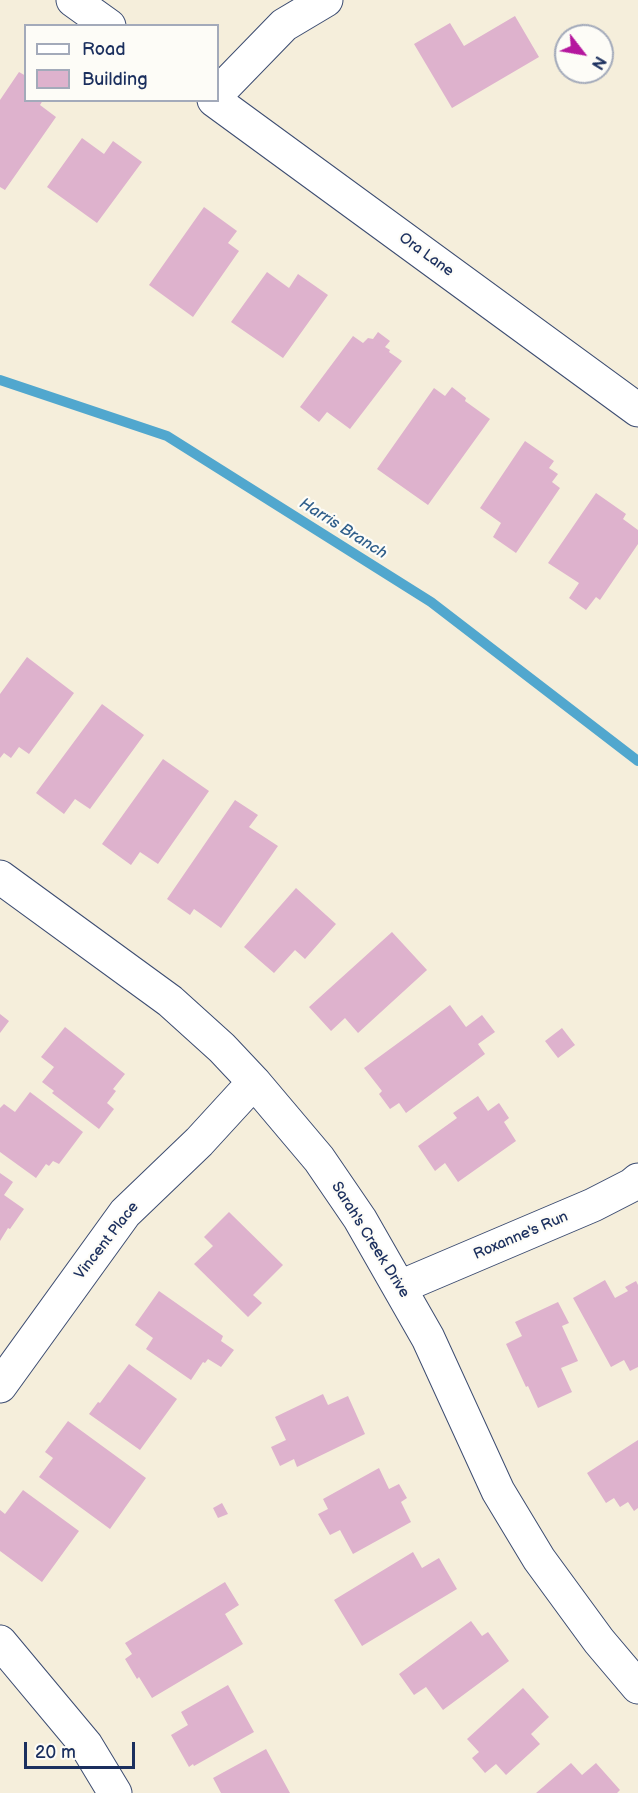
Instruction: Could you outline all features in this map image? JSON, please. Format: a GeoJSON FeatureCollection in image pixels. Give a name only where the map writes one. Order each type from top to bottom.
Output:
{"type":"FeatureCollection","features":[{"type":"Feature","properties":{"kind":"street"},"geometry":{"type":"LineString","coordinates":[[73,0],[106,24]]}},
{"type":"Feature","properties":{"kind":"street"},"geometry":{"type":"LineString","coordinates":[[219,92],[284,25],[326,0]]}},
{"type":"Feature","properties":{"kind":"street","name":"Ora Lane"},"geometry":{"type":"LineString","coordinates":[[217,102],[638,410]]}},
{"type":"Feature","properties":{"kind":"street","name":"Sarah's Creek Drive"},"geometry":{"type":"LineString","coordinates":[[0,877],[170,1001],[222,1048],[320,1159],[360,1219],[428,1338],[498,1491],[539,1559],[598,1641],[638,1687]]}},
{"type":"Feature","properties":{"kind":"street","name":"Vincent Place"},"geometry":{"type":"LineString","coordinates":[[0,1386],[124,1213],[199,1142],[254,1082]]}},
{"type":"Feature","properties":{"kind":"street","name":"Roxanne's Run"},"geometry":{"type":"LineString","coordinates":[[400,1287],[593,1205],[638,1180]]}},
{"type":"Feature","properties":{"kind":"street"},"geometry":{"type":"LineString","coordinates":[[0,1642],[86,1745],[115,1793]]}},
{"type":"Feature","properties":{"kind":"building"},"geometry":{"type":"Polygon","coordinates":[[[515,16],[539,57],[452,108],[414,44],[450,23],[464,46],[515,16]]]}},
{"type":"Feature","properties":{"kind":"building"},"geometry":{"type":"Polygon","coordinates":[[[19,72],[24,75],[24,102],[42,102],[40,105],[56,117],[5,190],[0,187],[0,100],[19,72]]]}},
{"type":"Feature","properties":{"kind":"building"},"geometry":{"type":"Polygon","coordinates":[[[82,138],[104,154],[113,141],[142,162],[97,223],[47,187],[82,138]]]}},
{"type":"Feature","properties":{"kind":"building"},"geometry":{"type":"Polygon","coordinates":[[[204,207],[237,231],[228,243],[239,251],[193,317],[149,285],[204,207]]]}},
{"type":"Feature","properties":{"kind":"building"},"geometry":{"type":"Polygon","coordinates":[[[267,272],[289,288],[298,274],[328,295],[283,358],[231,322],[267,272]]]}},
{"type":"Feature","properties":{"kind":"building"},"geometry":{"type":"Polygon","coordinates":[[[378,332],[390,341],[385,347],[390,350],[389,352],[402,361],[350,429],[327,412],[319,422],[300,407],[353,336],[363,343],[368,338],[373,339],[378,332]]]}},
{"type":"Feature","properties":{"kind":"building"},"geometry":{"type":"Polygon","coordinates":[[[452,387],[466,398],[465,401],[490,419],[428,505],[377,469],[434,388],[445,396],[452,387]]]}},
{"type":"Feature","properties":{"kind":"building"},"geometry":{"type":"Polygon","coordinates":[[[525,441],[554,461],[549,468],[558,474],[552,482],[560,488],[516,553],[493,537],[501,523],[480,508],[525,441]]]}},
{"type":"Feature","properties":{"kind":"building"},"geometry":{"type":"Polygon","coordinates":[[[596,493],[626,514],[623,519],[638,530],[638,544],[600,600],[596,597],[586,610],[569,598],[579,583],[548,563],[596,493]]]}},
{"type":"Feature","properties":{"kind":"building"},"geometry":{"type":"Polygon","coordinates":[[[27,657],[74,693],[29,754],[19,747],[11,758],[4,753],[0,758],[0,694],[27,657]]]}},
{"type":"Feature","properties":{"kind":"building"},"geometry":{"type":"Polygon","coordinates":[[[102,704],[144,735],[90,809],[75,799],[64,814],[36,793],[102,704]]]}},
{"type":"Feature","properties":{"kind":"building"},"geometry":{"type":"Polygon","coordinates":[[[163,759],[209,791],[158,864],[140,852],[131,865],[102,844],[163,759]]]}},
{"type":"Feature","properties":{"kind":"building"},"geometry":{"type":"Polygon","coordinates":[[[235,800],[258,815],[249,827],[278,846],[221,928],[194,909],[190,915],[167,899],[235,800]]]}},
{"type":"Feature","properties":{"kind":"building"},"geometry":{"type":"Polygon","coordinates":[[[296,888],[336,924],[305,959],[295,950],[274,973],[244,947],[296,888]]]}},
{"type":"Feature","properties":{"kind":"building"},"geometry":{"type":"Polygon","coordinates":[[[392,932],[427,970],[358,1033],[345,1018],[331,1031],[309,1007],[392,932]]]}},
{"type":"Feature","properties":{"kind":"building"},"geometry":{"type":"Polygon","coordinates":[[[450,1005],[466,1027],[482,1015],[495,1032],[478,1044],[485,1054],[406,1113],[399,1103],[390,1109],[379,1094],[382,1091],[364,1068],[450,1005]]]}},
{"type":"Feature","properties":{"kind":"building"},"geometry":{"type":"Polygon","coordinates":[[[0,1014],[9,1021],[0,1033],[0,1014]]]}},
{"type":"Feature","properties":{"kind":"building"},"geometry":{"type":"Polygon","coordinates":[[[65,1027],[125,1074],[113,1089],[116,1091],[107,1103],[114,1109],[99,1129],[52,1093],[54,1091],[42,1082],[54,1067],[41,1057],[65,1027]]]}},
{"type":"Feature","properties":{"kind":"building"},"geometry":{"type":"Polygon","coordinates":[[[562,1028],[575,1045],[558,1058],[545,1041],[562,1028]]]}},
{"type":"Feature","properties":{"kind":"building"},"geometry":{"type":"Polygon","coordinates":[[[30,1092],[83,1132],[59,1164],[53,1161],[49,1166],[46,1164],[36,1178],[0,1152],[0,1108],[4,1104],[15,1112],[30,1092]]]}},
{"type":"Feature","properties":{"kind":"building"},"geometry":{"type":"Polygon","coordinates":[[[478,1096],[488,1111],[499,1103],[509,1118],[504,1122],[516,1141],[458,1182],[445,1163],[435,1171],[418,1146],[457,1118],[453,1113],[478,1096]]]}},
{"type":"Feature","properties":{"kind":"building"},"geometry":{"type":"Polygon","coordinates":[[[0,1173],[13,1182],[4,1195],[24,1209],[0,1241],[0,1173]]]}},
{"type":"Feature","properties":{"kind":"building"},"geometry":{"type":"Polygon","coordinates":[[[229,1212],[283,1265],[253,1295],[262,1303],[248,1317],[194,1264],[213,1246],[204,1237],[229,1212]]]}},
{"type":"Feature","properties":{"kind":"building"},"geometry":{"type":"Polygon","coordinates":[[[605,1280],[615,1298],[628,1291],[625,1287],[636,1281],[638,1285],[638,1367],[630,1371],[624,1360],[611,1367],[573,1298],[605,1280]]]}},
{"type":"Feature","properties":{"kind":"building"},"geometry":{"type":"Polygon","coordinates":[[[159,1291],[223,1336],[221,1341],[234,1350],[221,1367],[208,1359],[205,1363],[203,1362],[191,1380],[146,1349],[153,1338],[135,1325],[159,1291]]]}},
{"type":"Feature","properties":{"kind":"building"},"geometry":{"type":"Polygon","coordinates":[[[558,1302],[569,1323],[562,1326],[578,1361],[561,1368],[572,1392],[538,1408],[506,1344],[522,1336],[515,1322],[558,1302]]]}},
{"type":"Feature","properties":{"kind":"building"},"geometry":{"type":"Polygon","coordinates":[[[129,1364],[177,1399],[140,1450],[89,1414],[129,1364]]]}},
{"type":"Feature","properties":{"kind":"building"},"geometry":{"type":"Polygon","coordinates":[[[323,1394],[328,1405],[348,1396],[365,1434],[297,1467],[294,1459],[280,1466],[271,1447],[286,1440],[275,1417],[323,1394]]]}},
{"type":"Feature","properties":{"kind":"building"},"geometry":{"type":"Polygon","coordinates":[[[68,1421],[146,1478],[110,1529],[39,1477],[53,1458],[45,1452],[68,1421]]]}},
{"type":"Feature","properties":{"kind":"building"},"geometry":{"type":"Polygon","coordinates":[[[638,1440],[638,1508],[634,1511],[628,1502],[620,1507],[614,1498],[606,1503],[587,1473],[638,1440]]]}},
{"type":"Feature","properties":{"kind":"building"},"geometry":{"type":"Polygon","coordinates":[[[379,1468],[389,1489],[399,1484],[407,1498],[401,1502],[411,1522],[353,1554],[340,1530],[330,1535],[318,1514],[328,1509],[323,1499],[379,1468]]]}},
{"type":"Feature","properties":{"kind":"building"},"geometry":{"type":"Polygon","coordinates":[[[23,1490],[79,1531],[42,1582],[0,1551],[0,1510],[5,1514],[23,1490]]]}},
{"type":"Feature","properties":{"kind":"building"},"geometry":{"type":"Polygon","coordinates":[[[222,1503],[228,1514],[218,1518],[213,1508],[222,1503]]]}},
{"type":"Feature","properties":{"kind":"building"},"geometry":{"type":"Polygon","coordinates":[[[413,1552],[422,1568],[439,1558],[457,1589],[362,1646],[334,1600],[413,1552]]]}},
{"type":"Feature","properties":{"kind":"building"},"geometry":{"type":"Polygon","coordinates":[[[225,1582],[239,1605],[225,1614],[243,1644],[152,1698],[125,1659],[132,1654],[125,1643],[225,1582]]]}},
{"type":"Feature","properties":{"kind":"building"},"geometry":{"type":"Polygon","coordinates":[[[471,1621],[482,1636],[488,1632],[509,1661],[443,1710],[426,1687],[414,1695],[399,1674],[471,1621]]]}},
{"type":"Feature","properties":{"kind":"building"},"geometry":{"type":"Polygon","coordinates":[[[228,1685],[254,1732],[189,1767],[171,1735],[188,1725],[181,1712],[228,1685]]]}},
{"type":"Feature","properties":{"kind":"building"},"geometry":{"type":"Polygon","coordinates":[[[523,1688],[549,1717],[531,1734],[540,1744],[506,1775],[496,1764],[485,1773],[472,1758],[479,1752],[467,1739],[523,1688]]]}},
{"type":"Feature","properties":{"kind":"building"},"geometry":{"type":"Polygon","coordinates":[[[266,1749],[290,1793],[221,1793],[213,1778],[266,1749]]]}},
{"type":"Feature","properties":{"kind":"building"},"geometry":{"type":"Polygon","coordinates":[[[571,1763],[582,1775],[596,1763],[620,1790],[617,1793],[536,1793],[571,1763]]]}},
{"type":"Feature","properties":{"kind":"waterway","name":"Harris Branch"},"geometry":{"type":"LineString","coordinates":[[0,380],[167,436],[431,602],[638,761]]}}]}
